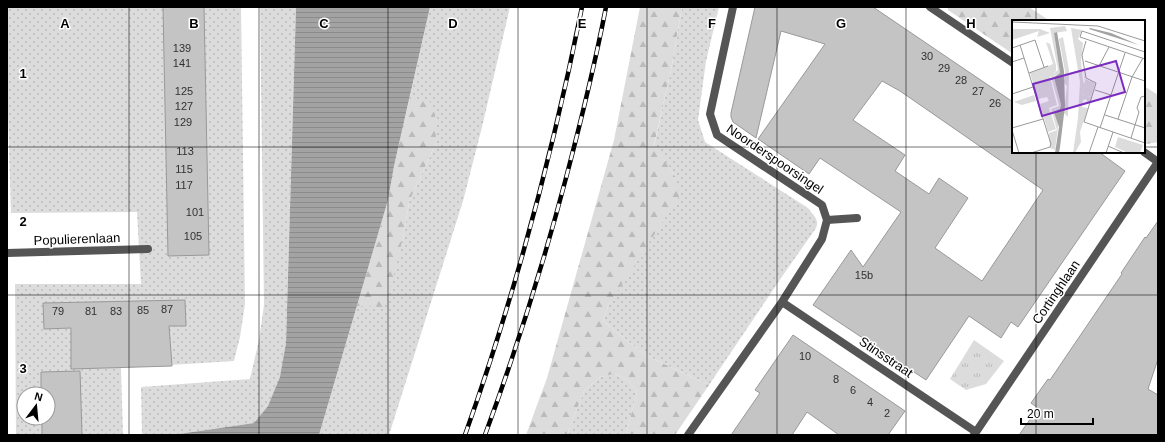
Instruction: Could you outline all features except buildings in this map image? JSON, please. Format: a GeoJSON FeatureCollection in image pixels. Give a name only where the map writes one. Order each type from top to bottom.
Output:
{"type":"FeatureCollection","features":[{"type":"Feature","properties":{"kind":"street","name":"Noorderspoorsingel"},"geometry":{"type":"LineString","coordinates":[[733,7],[710,114],[717,135],[822,205],[827,220]]}},
{"type":"Feature","properties":{"kind":"street"},"geometry":{"type":"LineString","coordinates":[[930,7],[1012,62]]}},
{"type":"Feature","properties":{"kind":"street"},"geometry":{"type":"LineString","coordinates":[[1145,153],[1158,162]]}},
{"type":"Feature","properties":{"kind":"street","name":"Cortinghlaan"},"geometry":{"type":"LineString","coordinates":[[975,434],[1158,162]]}},
{"type":"Feature","properties":{"kind":"street"},"geometry":{"type":"LineString","coordinates":[[688,435],[782,302],[822,239],[827,220],[857,218]]}},
{"type":"Feature","properties":{"kind":"street","name":"Populierenlaan"},"geometry":{"type":"LineString","coordinates":[[7,253],[148,249]]}},
{"type":"Feature","properties":{"kind":"street","name":"Stinsstraat"},"geometry":{"type":"LineString","coordinates":[[782,302],[975,434]]}},
{"type":"Feature","properties":{"kind":"green space"},"geometry":{"type":"Polygon","coordinates":[[[7,7],[241,7],[245,304],[240,337],[234,361],[121,368],[123,435],[16,435],[15,284],[141,284],[137,212],[11,213],[7,81],[7,7]]]}},
{"type":"Feature","properties":{"kind":"green space"},"geometry":{"type":"Polygon","coordinates":[[[260,7],[296,7],[286,343],[281,377],[268,406],[254,423],[172,435],[142,435],[141,387],[250,379],[259,340],[264,305],[260,7]]]}},
{"type":"Feature","properties":{"kind":"green space"},"geometry":{"type":"Polygon","coordinates":[[[430,7],[510,7],[463,201],[389,435],[319,435],[357,306],[384,306],[403,238],[409,202],[436,143],[429,101],[409,101],[430,7]]]}},
{"type":"Feature","properties":{"kind":"green space"},"geometry":{"type":"Polygon","coordinates":[[[640,7],[682,7],[671,70],[654,145],[675,176],[680,195],[608,306],[603,321],[645,355],[709,385],[675,435],[626,435],[637,391],[626,379],[614,374],[600,377],[584,391],[567,435],[526,435],[547,378],[614,140],[640,7]]]}},
{"type":"Feature","properties":{"kind":"green space"},"geometry":{"type":"Polygon","coordinates":[[[682,7],[719,7],[706,61],[698,120],[705,142],[808,208],[817,222],[816,228],[709,385],[645,355],[603,321],[608,306],[675,176],[654,146],[671,70],[682,7]]]}},
{"type":"Feature","properties":{"kind":"green space"},"geometry":{"type":"Polygon","coordinates":[[[948,7],[1029,7],[1048,20],[1012,20],[1012,53],[948,10],[948,7]]]}},
{"type":"Feature","properties":{"kind":"green space"},"geometry":{"type":"Polygon","coordinates":[[[1145,87],[1158,95],[1158,142],[1147,144],[1145,143],[1145,87]]]}},
{"type":"Feature","properties":{"kind":"green space"},"geometry":{"type":"Polygon","coordinates":[[[429,100],[435,115],[436,143],[409,202],[403,238],[384,307],[357,306],[388,200],[409,101],[429,100]]]}},
{"type":"Feature","properties":{"kind":"green space"},"geometry":{"type":"Polygon","coordinates":[[[974,340],[1004,361],[986,384],[966,390],[950,379],[974,340]]]}},
{"type":"Feature","properties":{"kind":"green space"},"geometry":{"type":"Polygon","coordinates":[[[614,374],[626,379],[637,391],[626,435],[567,435],[584,391],[600,377],[614,374]]]}},
{"type":"Feature","properties":{"kind":"shaded area"},"geometry":{"type":"Polygon","coordinates":[[[296,7],[430,7],[394,166],[388,200],[319,435],[172,435],[254,423],[268,406],[280,377],[286,343],[296,7]]]}},
{"type":"Feature","properties":{"kind":"railway"},"geometry":{"type":"LineString","coordinates":[[465,435],[500,329],[531,223],[559,115],[582,7]]}},
{"type":"Feature","properties":{"kind":"railway"},"geometry":{"type":"LineString","coordinates":[[485,435],[518,340],[557,211],[588,92],[606,7]]}}]}
